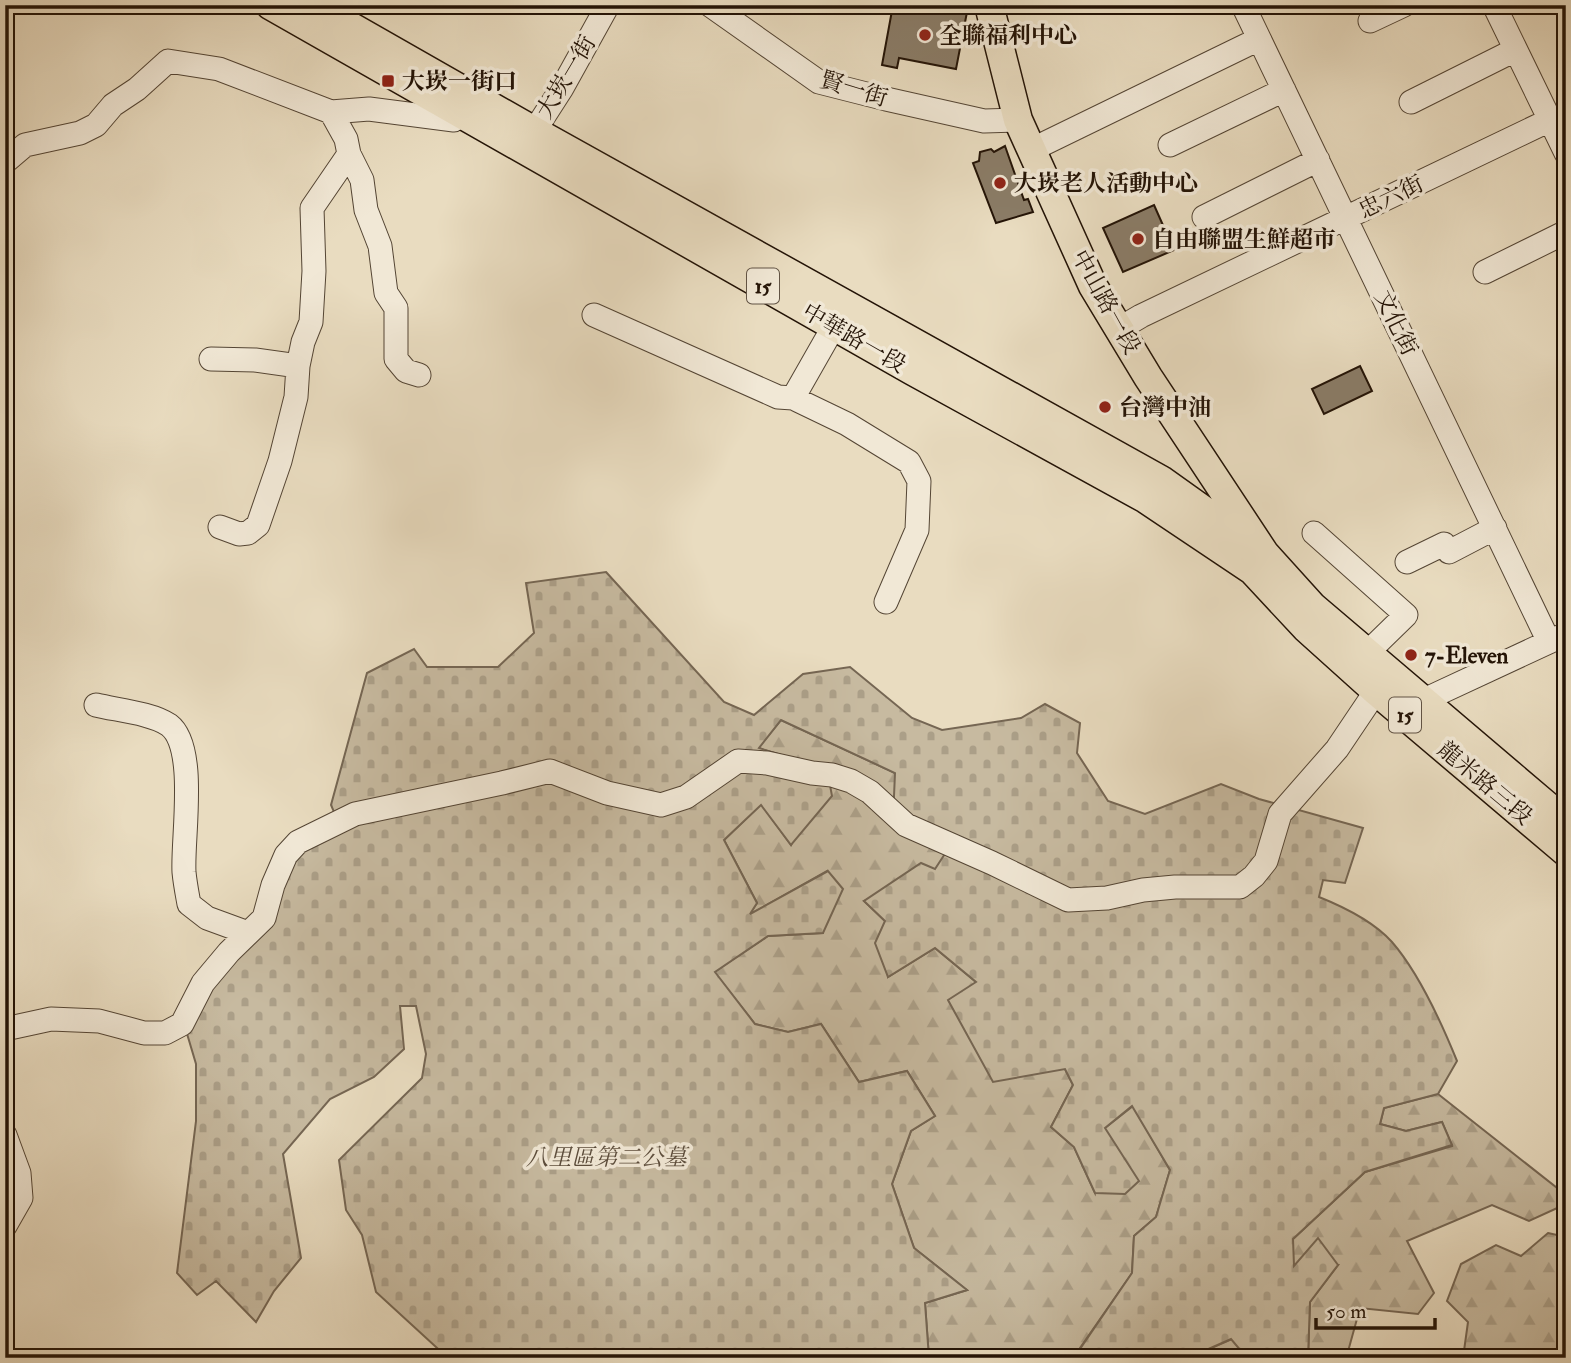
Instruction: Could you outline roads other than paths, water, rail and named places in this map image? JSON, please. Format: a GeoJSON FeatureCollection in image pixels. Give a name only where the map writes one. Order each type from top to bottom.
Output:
{"type":"FeatureCollection","features":[{"type":"Feature","properties":{"kind":"main road","name":"中華路一段"},"geometry":{"type":"LineString","coordinates":[[271,5],[467,105],[913,372],[1259,562]]}},
{"type":"Feature","properties":{"kind":"main road","name":"中華路一段"},"geometry":{"type":"LineString","coordinates":[[313,5],[467,105]]}},
{"type":"Feature","properties":{"kind":"main road","name":"中山路一段"},"geometry":{"type":"LineString","coordinates":[[989,5],[1018,120],[1093,286],[1196,450],[1259,562]]}},
{"type":"Feature","properties":{"kind":"main road","name":"中華路一段"},"geometry":{"type":"LineString","coordinates":[[528,140],[1161,481],[1259,562]]}},
{"type":"Feature","properties":{"kind":"main road","name":"龍米路三段"},"geometry":{"type":"LineString","coordinates":[[1259,562],[1367,653],[1414,709],[1566,852]]}},
{"type":"Feature","properties":{"kind":"main road","name":"龍米路三段"},"geometry":{"type":"LineString","coordinates":[[1259,562],[1306,628],[1376,691],[1414,709],[1566,822]]}},
{"type":"Feature","properties":{"kind":"street","name":"大崁一街"},"geometry":{"type":"LineString","coordinates":[[528,140],[562,88],[608,5]]}},
{"type":"Feature","properties":{"kind":"street","name":"賢一街"},"geometry":{"type":"LineString","coordinates":[[710,5],[819,82],[886,100],[984,121],[1018,120]]}},
{"type":"Feature","properties":{"kind":"street","name":"文化街"},"geometry":{"type":"LineString","coordinates":[[1243,5],[1494,528],[1557,638]]}},
{"type":"Feature","properties":{"kind":"street"},"geometry":{"type":"LineString","coordinates":[[1370,22],[1404,5]]}},
{"type":"Feature","properties":{"kind":"street"},"geometry":{"type":"LineString","coordinates":[[1494,5],[1566,153]]}},
{"type":"Feature","properties":{"kind":"street"},"geometry":{"type":"LineString","coordinates":[[1031,150],[1259,39]]}},
{"type":"Feature","properties":{"kind":"street"},"geometry":{"type":"LineString","coordinates":[[1411,102],[1515,50]]}},
{"type":"Feature","properties":{"kind":"street"},"geometry":{"type":"LineString","coordinates":[[5,162],[25,145],[80,133],[96,125],[114,105],[169,61],[219,69],[331,112],[369,109],[454,120],[467,105]]}},
{"type":"Feature","properties":{"kind":"street"},"geometry":{"type":"LineString","coordinates":[[1170,145],[1284,90]]}},
{"type":"Feature","properties":{"kind":"street"},"geometry":{"type":"LineString","coordinates":[[331,112],[346,139],[349,154],[362,180],[366,210],[380,246],[386,293],[396,309],[396,359],[406,371],[419,375]]}},
{"type":"Feature","properties":{"kind":"street","name":"忠六街"},"geometry":{"type":"LineString","coordinates":[[1119,329],[1550,120]]}},
{"type":"Feature","properties":{"kind":"street"},"geometry":{"type":"LineString","coordinates":[[220,527],[239,534],[248,533],[258,525],[284,449],[296,397],[303,342],[311,322],[314,271],[313,208],[349,154]]}},
{"type":"Feature","properties":{"kind":"street"},"geometry":{"type":"LineString","coordinates":[[1204,217],[1318,160]]}},
{"type":"Feature","properties":{"kind":"street"},"geometry":{"type":"LineString","coordinates":[[1485,272],[1566,232]]}},
{"type":"Feature","properties":{"kind":"street"},"geometry":{"type":"LineString","coordinates":[[594,316],[778,397],[793,398],[847,424],[909,462],[919,481],[917,530],[886,602]]}},
{"type":"Feature","properties":{"kind":"street"},"geometry":{"type":"LineString","coordinates":[[793,398],[834,326]]}},
{"type":"Feature","properties":{"kind":"street"},"geometry":{"type":"LineString","coordinates":[[211,359],[255,360],[298,366]]}},
{"type":"Feature","properties":{"kind":"street"},"geometry":{"type":"LineString","coordinates":[[1407,562],[1444,544],[1449,552],[1494,528]]}},
{"type":"Feature","properties":{"kind":"street"},"geometry":{"type":"LineString","coordinates":[[1314,533],[1406,615],[1367,653]]}},
{"type":"Feature","properties":{"kind":"street"},"geometry":{"type":"LineString","coordinates":[[1414,709],[1557,638]]}},
{"type":"Feature","properties":{"kind":"street"},"geometry":{"type":"LineString","coordinates":[[5,1029],[51,1019],[99,1021],[144,1033],[165,1033],[182,1024],[203,983],[247,933],[264,918],[273,885],[286,855],[298,842],[355,814],[550,771],[607,793],[661,805],[686,797],[738,761],[767,763],[851,781],[870,792],[906,825],[992,863],[1068,901],[1175,887],[1240,887],[1254,876],[1266,861],[1280,814],[1337,749],[1376,691]]}},
{"type":"Feature","properties":{"kind":"street"},"geometry":{"type":"LineString","coordinates":[[96,705],[148,717],[170,726],[186,760],[184,871],[189,904],[207,918],[247,933]]}},
{"type":"Feature","properties":{"kind":"street"},"geometry":{"type":"LineString","coordinates":[[5,1135],[19,1172],[21,1198],[5,1226]]}},
{"type":"Feature","properties":{"kind":"place","name":"全聯福利中心"},"geometry":{"type":"Point","coordinates":[925,35]}},
{"type":"Feature","properties":{"kind":"place","name":"大崁一街口"},"geometry":{"type":"Point","coordinates":[388,81]}},
{"type":"Feature","properties":{"kind":"place","name":"大崁老人活動中心"},"geometry":{"type":"Point","coordinates":[1000,183]}},
{"type":"Feature","properties":{"kind":"place","name":"自由聯盟生鮮超市"},"geometry":{"type":"Point","coordinates":[1138,239]}},
{"type":"Feature","properties":{"kind":"place","name":"台灣中油"},"geometry":{"type":"Point","coordinates":[1105,407]}},
{"type":"Feature","properties":{"kind":"place","name":"7-Eleven"},"geometry":{"type":"Point","coordinates":[1411,655]}},
{"type":"Feature","properties":{"kind":"park label","name":"八里區第二公墓"},"geometry":{"type":"Point","coordinates":[606,1157]}}]}
